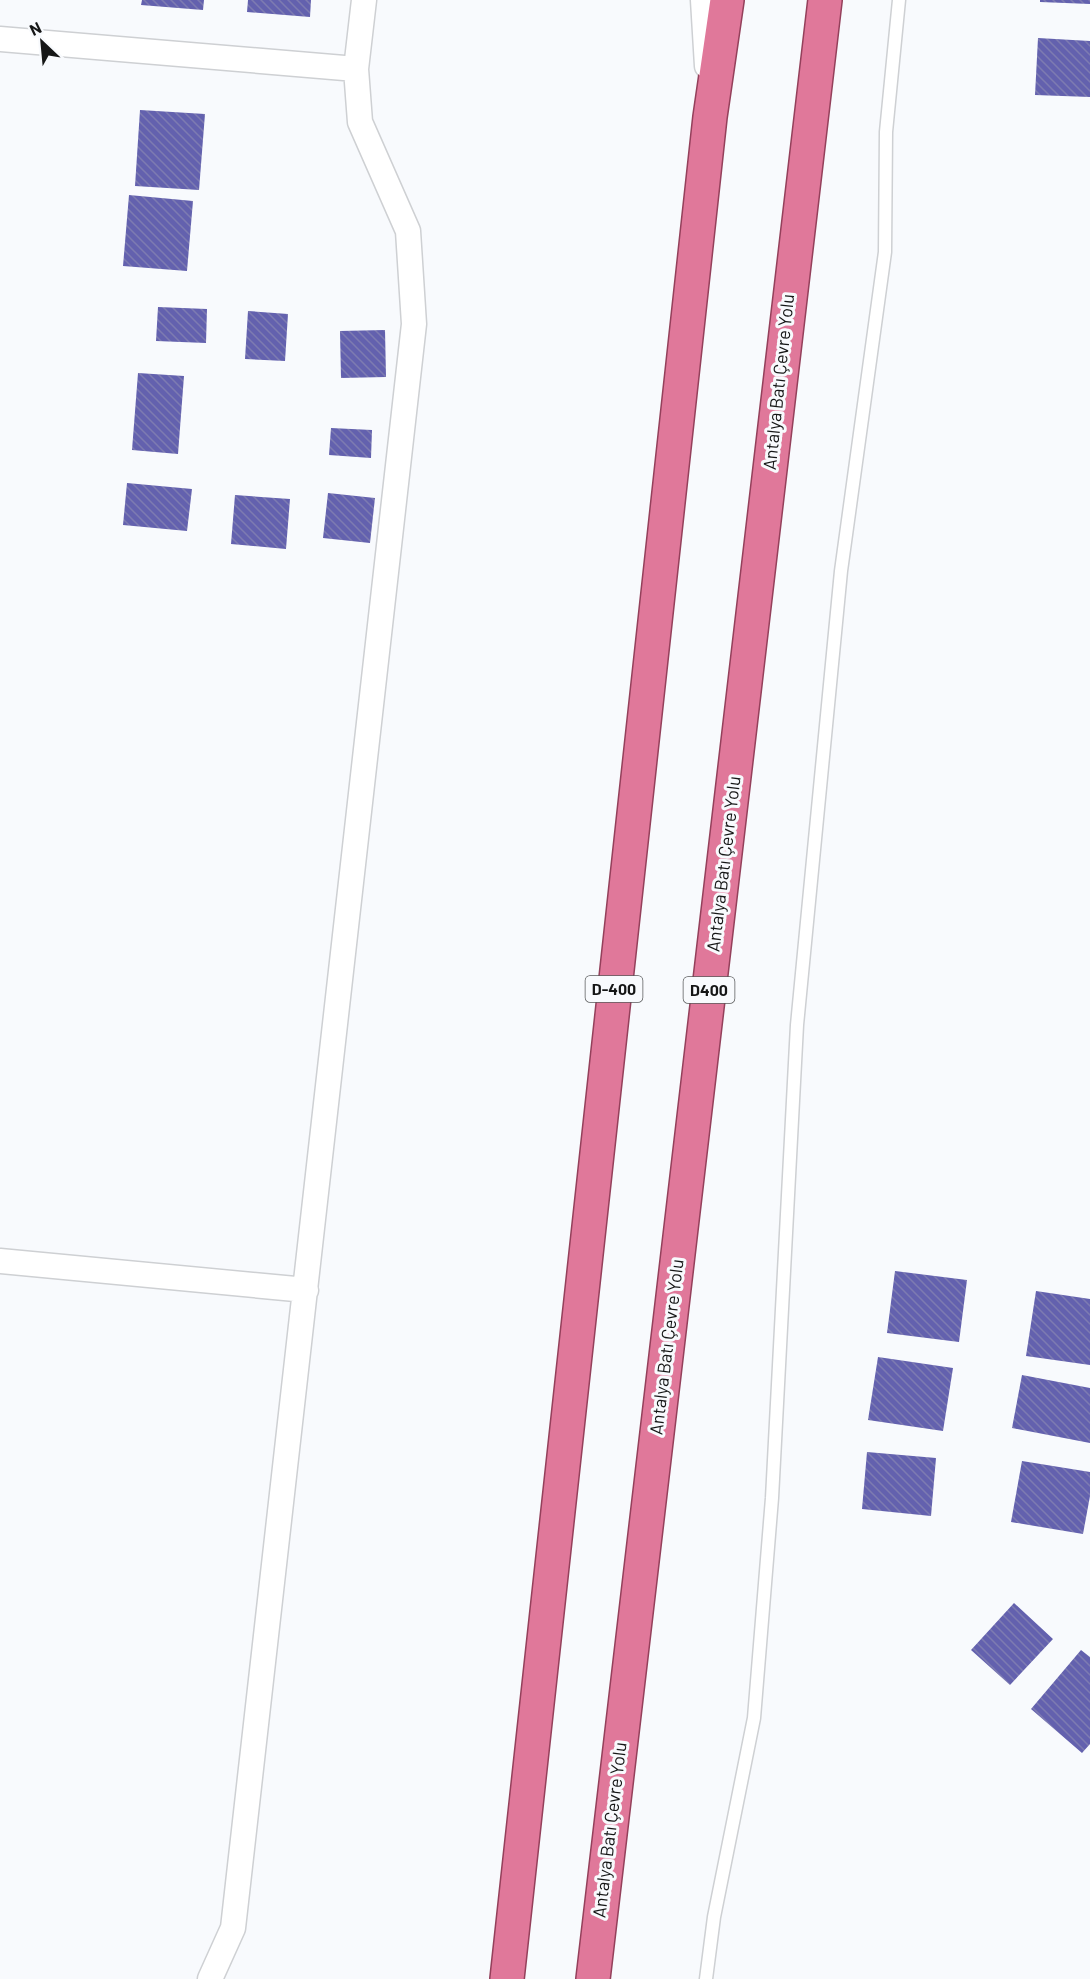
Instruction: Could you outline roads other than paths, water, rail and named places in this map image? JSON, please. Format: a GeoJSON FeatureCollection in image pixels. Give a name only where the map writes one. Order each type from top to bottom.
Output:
{"type":"FeatureCollection","features":[{"type":"Feature","properties":{"kind":"highway","name":"D-400"},"geometry":{"type":"LineString","coordinates":[[507,1979],[710,117],[727,0]]}},
{"type":"Feature","properties":{"kind":"highway","name":"Antalya Batı Çevre Yolu"},"geometry":{"type":"LineString","coordinates":[[593,1979],[825,0]]}},
{"type":"Feature","properties":{"kind":"street"},"geometry":{"type":"LineString","coordinates":[[210,1979],[233,1928],[414,324],[408,231],[360,122],[356,69],[364,0]]}},
{"type":"Feature","properties":{"kind":"street"},"geometry":{"type":"LineString","coordinates":[[703,0],[710,117]]}},
{"type":"Feature","properties":{"kind":"street"},"geometry":{"type":"LineString","coordinates":[[0,39],[356,69]]}},
{"type":"Feature","properties":{"kind":"street"},"geometry":{"type":"LineString","coordinates":[[0,1261],[306,1290]]}},
{"type":"Feature","properties":{"kind":"lane"},"geometry":{"type":"LineString","coordinates":[[706,1979],[714,1917],[754,1718],[772,1498],[797,1025],[841,572],[885,252],[886,132],[899,0]]}}]}
